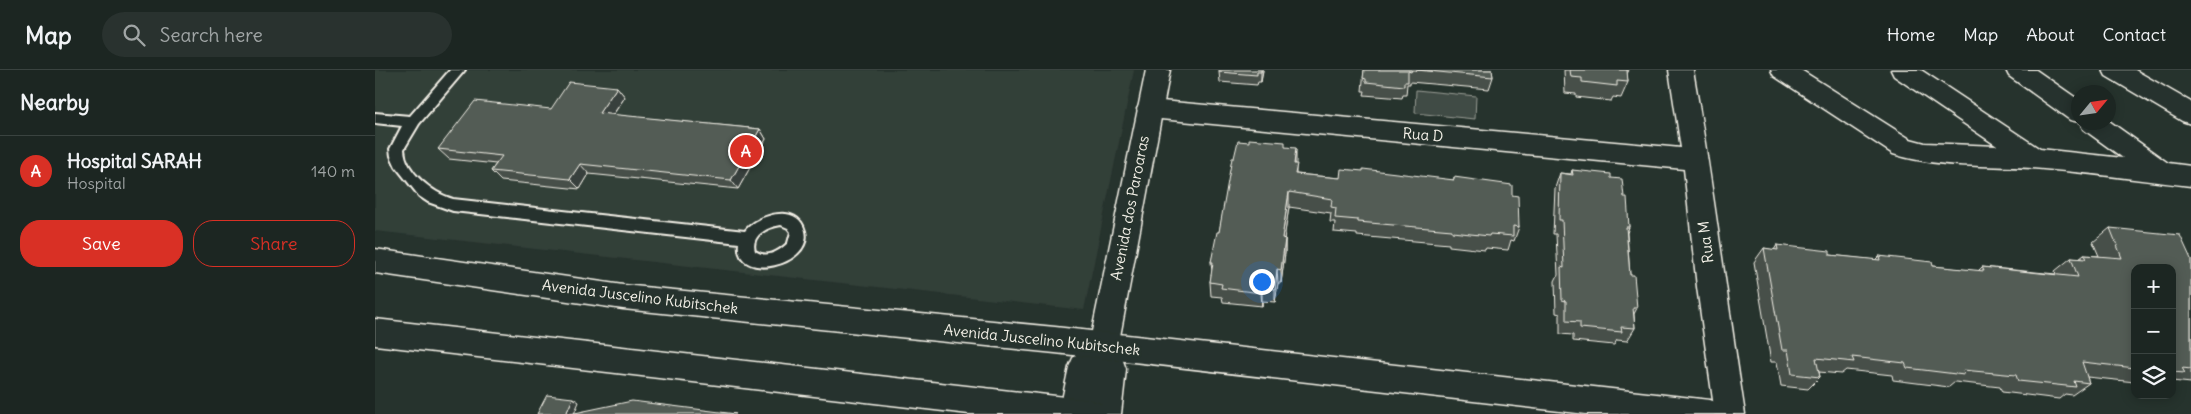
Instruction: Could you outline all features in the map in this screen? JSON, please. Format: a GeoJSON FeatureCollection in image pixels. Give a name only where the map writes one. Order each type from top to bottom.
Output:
{"type":"FeatureCollection","features":[{"type":"Feature","properties":{"kind":"street","name":"Avenida dos Paroaras"},"geometry":{"type":"LineString","coordinates":[[1103,346],[1158,70]]}},
{"type":"Feature","properties":{"kind":"street","name":"Rua M"},"geometry":{"type":"LineString","coordinates":[[1681,70],[1696,160],[1711,287],[1730,414]]}},
{"type":"Feature","properties":{"kind":"street"},"geometry":{"type":"LineString","coordinates":[[1783,70],[1902,147],[1925,153],[2034,158],[2191,176]]}},
{"type":"Feature","properties":{"kind":"street"},"geometry":{"type":"LineString","coordinates":[[1903,70],[2034,158]]}},
{"type":"Feature","properties":{"kind":"street"},"geometry":{"type":"LineString","coordinates":[[2018,70],[2071,107]]}},
{"type":"Feature","properties":{"kind":"street"},"geometry":{"type":"LineString","coordinates":[[2115,70],[2191,114]]}},
{"type":"Feature","properties":{"kind":"street","name":"Rua D"},"geometry":{"type":"LineString","coordinates":[[1150,109],[1696,160]]}},
{"type":"Feature","properties":{"kind":"street"},"geometry":{"type":"LineString","coordinates":[[2103,130],[2163,173]]}},
{"type":"Feature","properties":{"kind":"street","name":"Avenida Juscelino Kubitschek"},"geometry":{"type":"LineString","coordinates":[[375,261],[623,297],[1103,346],[1710,414]]}},
{"type":"Feature","properties":{"kind":"street"},"geometry":{"type":"LineString","coordinates":[[375,332],[1080,413],[1084,367],[1103,346],[1111,369],[1106,414]]}},
{"type":"Feature","properties":{"kind":"lane"},"geometry":{"type":"LineString","coordinates":[[458,70],[413,122],[397,149],[399,159],[420,190],[432,198],[453,205],[748,238]]}},
{"type":"Feature","properties":{"kind":"lane"},"geometry":{"type":"LineString","coordinates":[[375,118],[413,122]]}},
{"type":"Feature","properties":{"kind":"shaded area"},"geometry":{"type":"Polygon","coordinates":[[[375,70],[1134,70],[1084,310],[375,231],[375,70]]]}},
{"type":"Feature","properties":{"kind":"shaded area"},"geometry":{"type":"Polygon","coordinates":[[[1416,90],[1476,96],[1475,119],[1415,113],[1416,90]]]}},
{"type":"Feature","properties":{"kind":"building"},"geometry":{"type":"Polygon","coordinates":[[[1219,70],[1261,70],[1261,72],[1257,72],[1257,75],[1219,72],[1219,70]]]}},
{"type":"Feature","properties":{"kind":"building"},"geometry":{"type":"Polygon","coordinates":[[[1364,70],[1412,70],[1411,72],[1408,71],[1408,82],[1404,82],[1404,86],[1366,82],[1366,79],[1363,78],[1364,70]]]}},
{"type":"Feature","properties":{"kind":"building"},"geometry":{"type":"Polygon","coordinates":[[[1416,70],[1492,70],[1493,77],[1416,70]]]}},
{"type":"Feature","properties":{"kind":"building"},"geometry":{"type":"Polygon","coordinates":[[[1570,70],[1627,70],[1628,82],[1617,81],[1617,86],[1582,82],[1582,78],[1571,77],[1570,70]]]}},
{"type":"Feature","properties":{"kind":"building"},"geometry":{"type":"Polygon","coordinates":[[[569,82],[617,87],[599,113],[760,129],[731,180],[580,164],[570,179],[491,171],[502,156],[438,149],[475,101],[551,109],[569,82]]]}},
{"type":"Feature","properties":{"kind":"building"},"geometry":{"type":"Polygon","coordinates":[[[1249,139],[1285,142],[1285,147],[1296,148],[1294,164],[1297,164],[1295,174],[1340,178],[1341,169],[1363,171],[1363,169],[1454,180],[1454,177],[1512,185],[1512,195],[1518,196],[1519,227],[1513,226],[1513,236],[1490,234],[1489,236],[1452,232],[1452,230],[1358,222],[1358,220],[1335,218],[1336,208],[1331,207],[1332,199],[1289,192],[1282,238],[1285,239],[1281,270],[1277,269],[1275,289],[1262,288],[1261,293],[1221,288],[1222,284],[1210,282],[1213,262],[1211,262],[1217,232],[1219,232],[1232,158],[1234,158],[1238,141],[1249,142],[1249,139]]]}},
{"type":"Feature","properties":{"kind":"building"},"geometry":{"type":"Polygon","coordinates":[[[1572,170],[1611,174],[1611,178],[1622,179],[1624,197],[1627,197],[1629,227],[1626,227],[1630,275],[1634,275],[1637,308],[1633,308],[1635,328],[1621,327],[1622,332],[1580,328],[1580,322],[1566,321],[1566,301],[1562,300],[1561,267],[1564,268],[1562,220],[1559,220],[1560,173],[1573,175],[1572,170]]]}},
{"type":"Feature","properties":{"kind":"building"},"geometry":{"type":"Polygon","coordinates":[[[2110,228],[2180,235],[2191,259],[2191,369],[2182,368],[2185,373],[2176,372],[2176,264],[2131,264],[2131,368],[2082,362],[2089,383],[2074,381],[2076,387],[2018,381],[2016,375],[1963,370],[1964,375],[1907,368],[1905,363],[1852,357],[1854,362],[1816,358],[1820,377],[1792,374],[1788,350],[1782,350],[1764,248],[1778,250],[1777,245],[1830,251],[1830,255],[1880,260],[1879,256],[1932,262],[1933,266],[1984,271],[1982,267],[2078,277],[2071,258],[2086,259],[2084,255],[2122,258],[2110,228]]]}},
{"type":"Feature","properties":{"kind":"building"},"geometry":{"type":"Polygon","coordinates":[[[547,395],[573,398],[566,414],[537,414],[547,395]]]}},
{"type":"Feature","properties":{"kind":"building"},"geometry":{"type":"Polygon","coordinates":[[[632,401],[736,414],[570,414],[632,401]]]}},
{"type":"Feature","properties":{"kind":"place","name":"Hospital SARAH"},"geometry":{"type":"Point","coordinates":[746,151]}}]}
